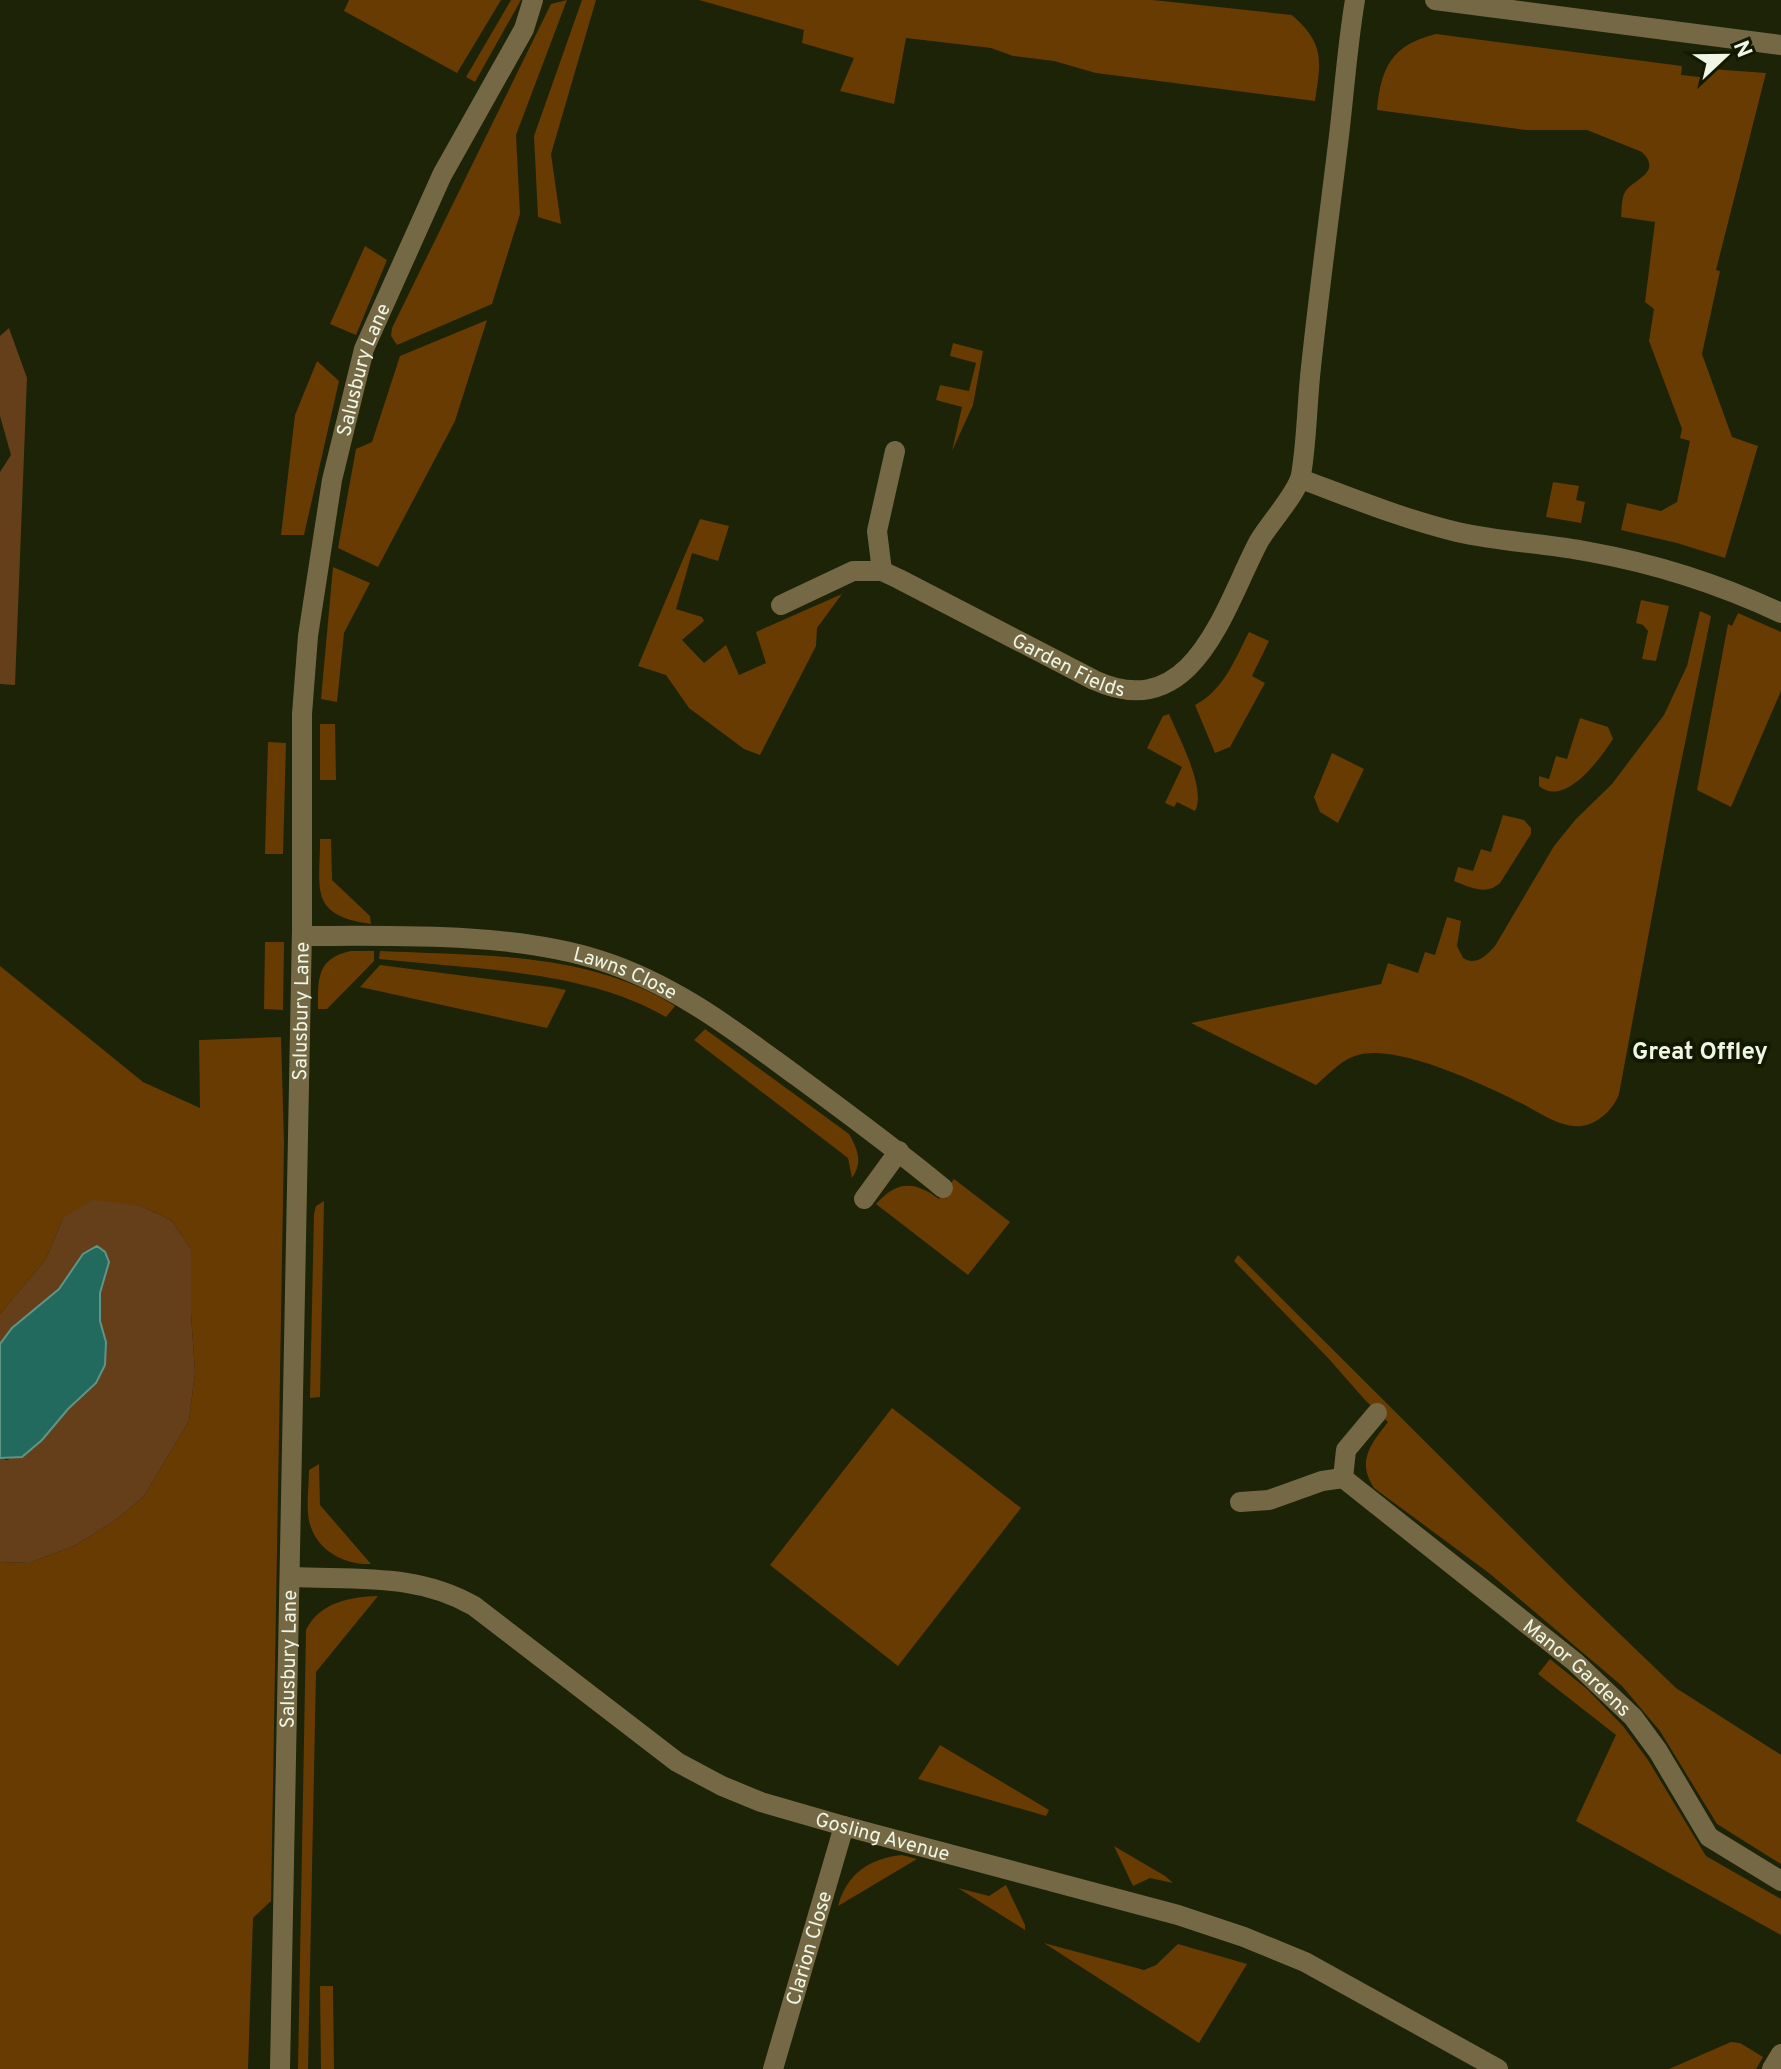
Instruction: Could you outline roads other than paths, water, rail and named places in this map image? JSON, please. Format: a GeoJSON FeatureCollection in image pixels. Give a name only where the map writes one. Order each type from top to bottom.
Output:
{"type":"FeatureCollection","features":[{"type":"Feature","properties":{"kind":"street","name":"Salusbury Lane"},"geometry":{"type":"LineString","coordinates":[[280,2069],[292,1577],[302,936],[302,714],[308,636],[332,480],[364,349],[442,175],[524,29],[533,0]]}},
{"type":"Feature","properties":{"kind":"street","name":"Garden Fields"},"geometry":{"type":"LineString","coordinates":[[882,571],[1101,683],[1130,690],[1155,687],[1182,676],[1201,655],[1262,537],[1301,479],[1311,365],[1355,0]]}},
{"type":"Feature","properties":{"kind":"street"},"geometry":{"type":"LineString","coordinates":[[1435,0],[1781,45]]}},
{"type":"Feature","properties":{"kind":"street"},"geometry":{"type":"LineString","coordinates":[[781,605],[853,571],[882,571],[877,531],[895,451]]}},
{"type":"Feature","properties":{"kind":"street"},"geometry":{"type":"LineString","coordinates":[[1301,479],[1409,519],[1459,533],[1591,552],[1674,570],[1781,613]]}},
{"type":"Feature","properties":{"kind":"street","name":"Lawns Close"},"geometry":{"type":"LineString","coordinates":[[302,936],[430,938],[518,945],[575,954],[636,973],[714,1015],[899,1151],[943,1188]]}},
{"type":"Feature","properties":{"kind":"street"},"geometry":{"type":"LineString","coordinates":[[864,1199],[899,1151]]}},
{"type":"Feature","properties":{"kind":"street"},"geometry":{"type":"LineString","coordinates":[[1240,1502],[1269,1500],[1322,1481],[1343,1478],[1346,1450],[1377,1413]]}},
{"type":"Feature","properties":{"kind":"street","name":"Manor Gardens"},"geometry":{"type":"LineString","coordinates":[[1343,1478],[1575,1662],[1641,1728],[1709,1837],[1781,1881]]}},
{"type":"Feature","properties":{"kind":"street","name":"Gosling Avenue"},"geometry":{"type":"LineString","coordinates":[[292,1577],[412,1582],[455,1595],[474,1606],[677,1762],[722,1786],[761,1802],[1178,1915],[1244,1937],[1305,1962],[1498,2069]]}},
{"type":"Feature","properties":{"kind":"street","name":"Clarion Close"},"geometry":{"type":"LineString","coordinates":[[773,2069],[844,1826]]}},
{"type":"Feature","properties":{"kind":"street"},"geometry":{"type":"LineString","coordinates":[[1772,2069],[1781,2054]]}},
{"type":"Feature","properties":{"kind":"water"},"geometry":{"type":"Polygon","coordinates":[[[97,1246],[105,1252],[109,1262],[100,1293],[100,1321],[106,1342],[105,1365],[96,1383],[68,1409],[42,1440],[22,1457],[0,1458],[0,1344],[12,1328],[59,1289],[83,1254],[97,1246]]]}},
{"type":"Feature","properties":{"kind":"district","name":"Great Offley"},"geometry":{"type":"Point","coordinates":[1700,1051]}}]}
